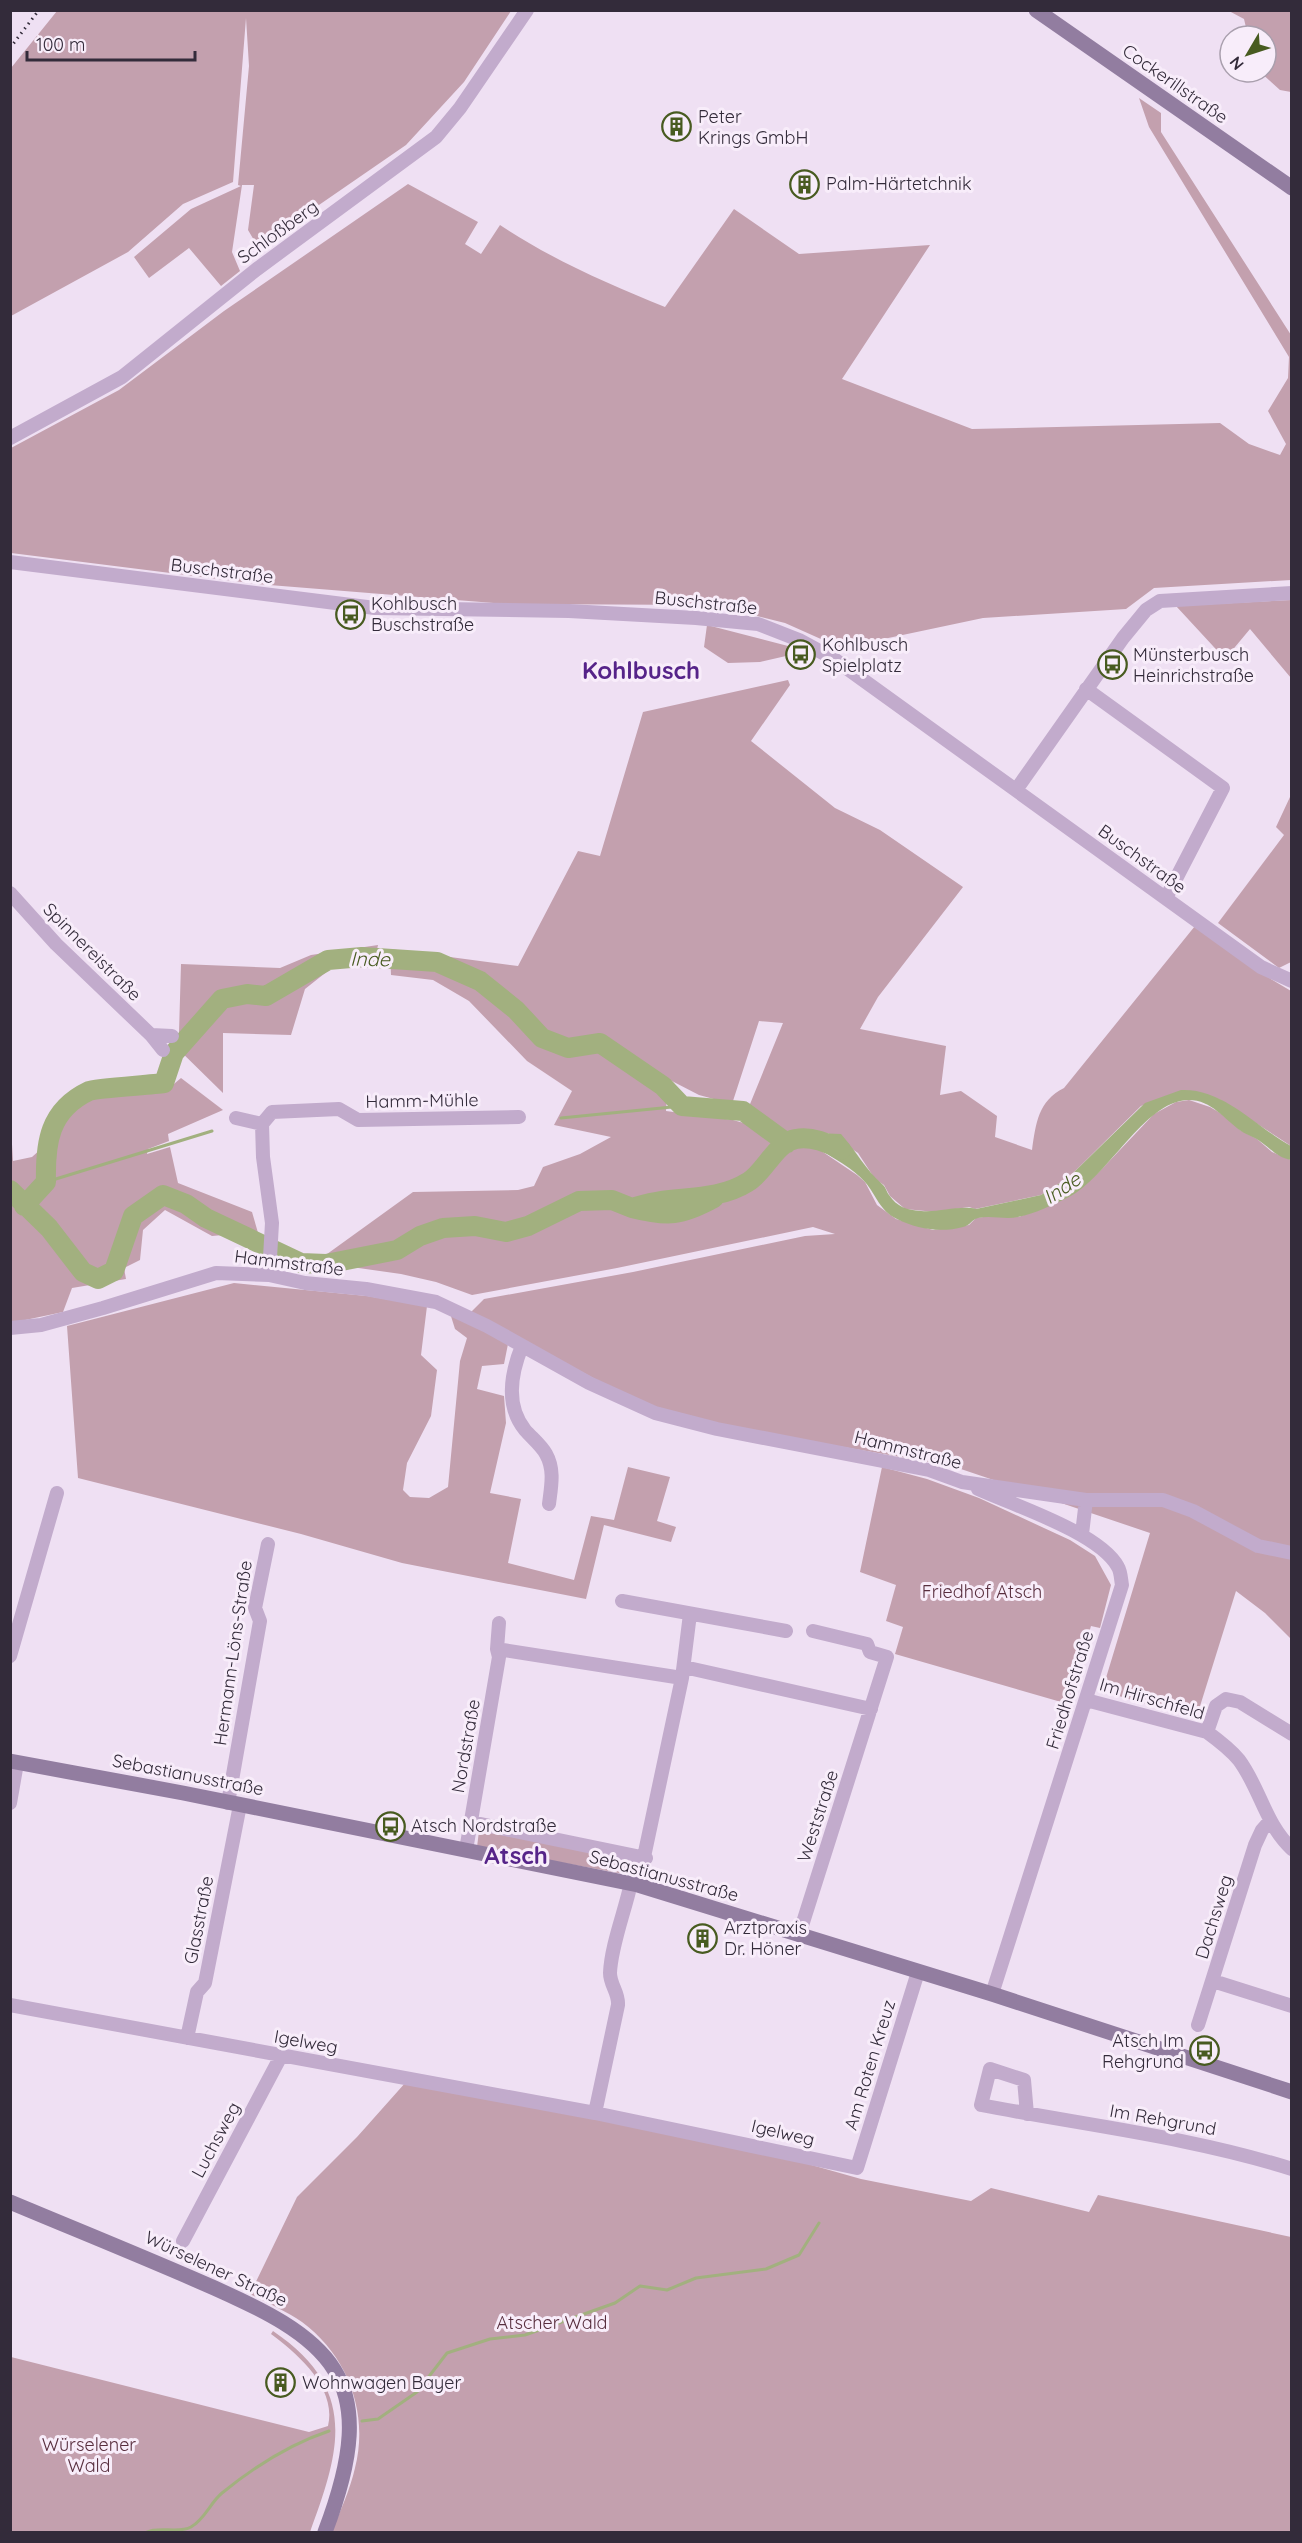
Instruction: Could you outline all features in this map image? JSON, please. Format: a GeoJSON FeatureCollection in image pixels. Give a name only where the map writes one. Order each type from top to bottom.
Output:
{"type":"FeatureCollection","features":[{"type":"Feature","properties":{"kind":"main road","name":"Cockerillstraße"},"geometry":{"type":"LineString","coordinates":[[1036,10],[1292,188]]}},
{"type":"Feature","properties":{"kind":"main road","name":"Sebastianusstraße"},"geometry":{"type":"LineString","coordinates":[[14,1762],[635,1884],[992,1994],[1292,2092]]}},
{"type":"Feature","properties":{"kind":"main road","name":"Würselener Straße"},"geometry":{"type":"LineString","coordinates":[[10,2202],[240,2298],[282,2319],[310,2340],[338,2377],[349,2415],[350,2440],[346,2468],[325,2532]]}},
{"type":"Feature","properties":{"kind":"street","name":"Schloßberg"},"geometry":{"type":"LineString","coordinates":[[10,438],[122,377],[257,268],[436,137],[460,108],[526,10]]}},
{"type":"Feature","properties":{"kind":"street","name":"Buschstraße"},"geometry":{"type":"LineString","coordinates":[[10,562],[375,608],[569,611],[758,624],[799,640],[834,659],[1261,967],[1292,981]]}},
{"type":"Feature","properties":{"kind":"street"},"geometry":{"type":"LineString","coordinates":[[1016,790],[1137,620],[1160,601],[1292,593]]}},
{"type":"Feature","properties":{"kind":"street"},"geometry":{"type":"LineString","coordinates":[[1086,689],[1223,788],[1166,898]]}},
{"type":"Feature","properties":{"kind":"street","name":"Spinnereistraße"},"geometry":{"type":"LineString","coordinates":[[10,892],[56,944],[151,1035],[163,1050]]}},
{"type":"Feature","properties":{"kind":"street"},"geometry":{"type":"LineString","coordinates":[[151,1035],[172,1036]]}},
{"type":"Feature","properties":{"kind":"street","name":"Hamm-Mühle"},"geometry":{"type":"LineString","coordinates":[[262,1124],[272,1112],[291,1110],[339,1109],[358,1120],[519,1117]]}},
{"type":"Feature","properties":{"kind":"street"},"geometry":{"type":"LineString","coordinates":[[236,1118],[262,1124],[263,1157],[272,1223],[269,1268]]}},
{"type":"Feature","properties":{"kind":"street","name":"Hammstraße"},"geometry":{"type":"LineString","coordinates":[[10,1328],[41,1324],[104,1308],[216,1273],[269,1268],[436,1302],[599,1389],[655,1413],[717,1429],[929,1470],[962,1482],[1086,1500],[1163,1500],[1192,1511],[1258,1546],[1292,1553]]}},
{"type":"Feature","properties":{"kind":"street"},"geometry":{"type":"LineString","coordinates":[[522,1346],[513,1367],[512,1392],[516,1414],[546,1455],[552,1473],[549,1504]]}},
{"type":"Feature","properties":{"kind":"street","name":"Friedhofstraße"},"geometry":{"type":"LineString","coordinates":[[962,1482],[1082,1534],[1103,1550],[1118,1567],[1122,1585],[992,1994]]}},
{"type":"Feature","properties":{"kind":"street"},"geometry":{"type":"LineString","coordinates":[[12,1647],[57,1493]]}},
{"type":"Feature","properties":{"kind":"street"},"geometry":{"type":"LineString","coordinates":[[1082,1534],[1086,1500]]}},
{"type":"Feature","properties":{"kind":"street","name":"Hermann-Löns-Straße"},"geometry":{"type":"LineString","coordinates":[[234,1804],[260,1621],[255,1608],[268,1544]]}},
{"type":"Feature","properties":{"kind":"street"},"geometry":{"type":"LineString","coordinates":[[622,1601],[786,1631]]}},
{"type":"Feature","properties":{"kind":"street"},"geometry":{"type":"LineString","coordinates":[[595,2113],[619,1997],[613,1987],[610,1971],[635,1884],[646,1858],[683,1672],[690,1614]]}},
{"type":"Feature","properties":{"kind":"street","name":"Nordstraße"},"geometry":{"type":"LineString","coordinates":[[466,1850],[499,1657],[497,1649],[499,1623]]}},
{"type":"Feature","properties":{"kind":"street","name":"Weststraße"},"geometry":{"type":"LineString","coordinates":[[798,1935],[887,1657],[870,1652],[867,1644],[813,1631]]}},
{"type":"Feature","properties":{"kind":"street"},"geometry":{"type":"LineString","coordinates":[[497,1649],[683,1672],[778,1688],[871,1709]]}},
{"type":"Feature","properties":{"kind":"street"},"geometry":{"type":"LineString","coordinates":[[1207,1732],[1216,1706],[1226,1699],[1240,1702],[1292,1734]]}},
{"type":"Feature","properties":{"kind":"street","name":"Im Hirschfeld"},"geometry":{"type":"LineString","coordinates":[[1086,1700],[1207,1732],[1239,1760],[1269,1822],[1292,1849]]}},
{"type":"Feature","properties":{"kind":"street"},"geometry":{"type":"LineString","coordinates":[[10,1803],[14,1762]]}},
{"type":"Feature","properties":{"kind":"street","name":"Glasstraße"},"geometry":{"type":"LineString","coordinates":[[187,2038],[196,1992],[205,1983],[234,1804]]}},
{"type":"Feature","properties":{"kind":"street","name":"Sebastianusstraße"},"geometry":{"type":"LineString","coordinates":[[471,1822],[646,1858]]}},
{"type":"Feature","properties":{"kind":"street","name":"Dachsweg"},"geometry":{"type":"LineString","coordinates":[[1198,2025],[1255,1845],[1262,1830],[1269,1822]]}},
{"type":"Feature","properties":{"kind":"street","name":"Am Roten Kreuz"},"geometry":{"type":"LineString","coordinates":[[857,2168],[918,1971]]}},
{"type":"Feature","properties":{"kind":"street"},"geometry":{"type":"LineString","coordinates":[[1213,1981],[1292,2006]]}},
{"type":"Feature","properties":{"kind":"street","name":"Igelweg"},"geometry":{"type":"LineString","coordinates":[[10,2005],[595,2113],[857,2168]]}},
{"type":"Feature","properties":{"kind":"street","name":"Luchsweg"},"geometry":{"type":"LineString","coordinates":[[183,2241],[280,2056]]}},
{"type":"Feature","properties":{"kind":"street","name":"Im Rehgrund"},"geometry":{"type":"LineString","coordinates":[[1027,2114],[1240,2153],[1292,2169]]}},
{"type":"Feature","properties":{"kind":"green space"},"geometry":{"type":"Polygon","coordinates":[[[57,11],[511,11],[464,82],[406,145],[258,247],[248,230],[254,185],[242,185],[232,252],[240,271],[221,286],[189,248],[149,278],[134,257],[191,209],[241,186],[238,185],[249,66],[246,18],[233,182],[183,204],[128,252],[11,316],[11,68],[57,11]]]}},
{"type":"Feature","properties":{"kind":"green space"},"geometry":{"type":"Polygon","coordinates":[[[1229,11],[1291,11],[1291,92],[1280,90],[1273,84],[1278,84],[1278,24],[1245,24],[1244,19],[1229,11]]]}},
{"type":"Feature","properties":{"kind":"green space"},"geometry":{"type":"Polygon","coordinates":[[[1139,98],[1161,113],[1161,132],[1291,335],[1291,580],[1154,588],[1126,609],[983,618],[841,648],[785,623],[713,605],[506,604],[257,584],[11,553],[11,448],[119,390],[224,311],[408,184],[478,222],[465,244],[481,254],[500,225],[580,270],[665,307],[734,209],[799,254],[930,245],[842,379],[972,429],[1220,423],[1249,444],[1280,455],[1286,444],[1268,411],[1288,378],[1289,357],[1149,127],[1139,98]]]}},
{"type":"Feature","properties":{"kind":"green space"},"geometry":{"type":"Polygon","coordinates":[[[1291,600],[1291,678],[1250,629],[1225,659],[1176,606],[1291,600]]]}},
{"type":"Feature","properties":{"kind":"green space"},"geometry":{"type":"Polygon","coordinates":[[[707,625],[788,646],[786,656],[760,662],[728,663],[704,647],[707,625]]]}},
{"type":"Feature","properties":{"kind":"green space"},"geometry":{"type":"Polygon","coordinates":[[[788,680],[790,685],[751,741],[835,808],[880,830],[963,887],[878,997],[860,1029],[946,1046],[940,1095],[961,1091],[997,1116],[995,1137],[1032,1150],[1037,1122],[1049,1099],[1064,1088],[1195,926],[1251,967],[1291,991],[1291,1146],[1219,1099],[1172,1094],[1141,1106],[1068,1178],[1041,1195],[975,1209],[969,1207],[935,1212],[905,1209],[890,1196],[884,1185],[875,1179],[858,1153],[828,1133],[794,1135],[782,1132],[765,1116],[748,1109],[783,1023],[759,1021],[732,1104],[699,1095],[668,1079],[666,1111],[733,1120],[797,1138],[817,1148],[857,1175],[865,1182],[877,1205],[896,1219],[933,1230],[969,1225],[976,1218],[998,1215],[1019,1217],[1070,1196],[1099,1172],[1154,1114],[1176,1102],[1189,1100],[1210,1107],[1227,1117],[1240,1130],[1257,1139],[1272,1152],[1291,1160],[1291,1639],[1265,1613],[1236,1591],[1196,1719],[1102,1691],[1150,1533],[952,1466],[701,1422],[633,1399],[470,1313],[484,1299],[633,1272],[805,1236],[835,1234],[813,1227],[617,1268],[472,1295],[436,1282],[401,1274],[316,1262],[413,1192],[518,1190],[534,1186],[543,1167],[580,1154],[611,1137],[554,1125],[572,1091],[527,1061],[469,1001],[433,980],[391,975],[390,949],[518,966],[578,851],[600,856],[643,712],[788,680]]]}},
{"type":"Feature","properties":{"kind":"green space"},"geometry":{"type":"Polygon","coordinates":[[[1291,745],[1291,962],[1279,968],[1218,923],[1284,835],[1276,827],[1290,797],[1291,745]]]}},
{"type":"Feature","properties":{"kind":"green space"},"geometry":{"type":"Polygon","coordinates":[[[378,945],[373,968],[334,966],[305,989],[291,1035],[223,1033],[223,1093],[170,1041],[179,1033],[181,964],[280,968],[311,955],[378,945]]]}},
{"type":"Feature","properties":{"kind":"green space"},"geometry":{"type":"Polygon","coordinates":[[[181,1078],[223,1110],[168,1134],[169,1141],[148,1149],[147,1154],[170,1147],[178,1183],[252,1212],[263,1250],[223,1235],[212,1236],[165,1210],[143,1230],[140,1260],[124,1268],[126,1279],[72,1288],[63,1312],[11,1323],[10,1110],[13,1161],[32,1157],[41,1149],[47,1151],[54,1133],[68,1111],[91,1093],[168,1089],[181,1078]]]}},
{"type":"Feature","properties":{"kind":"green space"},"geometry":{"type":"Polygon","coordinates":[[[234,1283],[367,1296],[427,1306],[421,1355],[437,1370],[431,1416],[407,1463],[403,1490],[410,1497],[429,1498],[448,1487],[460,1361],[467,1338],[455,1329],[450,1313],[508,1344],[504,1364],[482,1366],[477,1389],[504,1396],[506,1423],[490,1493],[521,1499],[508,1563],[574,1580],[591,1516],[614,1520],[628,1467],[670,1477],[657,1521],[676,1527],[671,1542],[604,1525],[586,1599],[402,1563],[301,1534],[78,1478],[67,1326],[234,1283]]]}},
{"type":"Feature","properties":{"kind":"green space","name":"Friedhof Atsch"},"geometry":{"type":"Polygon","coordinates":[[[882,1467],[927,1479],[979,1498],[1070,1540],[1095,1556],[1111,1585],[1100,1628],[1091,1626],[1068,1704],[895,1654],[903,1627],[886,1621],[896,1585],[860,1572],[882,1467]]]}},
{"type":"Feature","properties":{"kind":"green space"},"geometry":{"type":"Polygon","coordinates":[[[479,1831],[637,1859],[637,1868],[624,1874],[477,1847],[479,1831]]]}},
{"type":"Feature","properties":{"kind":"green space","name":"Atscher Wald"},"geometry":{"type":"Polygon","coordinates":[[[406,2082],[751,2148],[861,2179],[971,2201],[991,2188],[1089,2212],[1098,2195],[1291,2237],[1291,2532],[332,2532],[350,2484],[359,2447],[357,2407],[351,2387],[332,2351],[318,2336],[296,2318],[250,2294],[297,2197],[357,2137],[406,2082]]]}},
{"type":"Feature","properties":{"kind":"green space","name":"Würselener Wald"},"geometry":{"type":"Polygon","coordinates":[[[273,2331],[300,2353],[319,2375],[330,2398],[335,2422],[334,2447],[329,2473],[310,2532],[11,2532],[11,2357],[309,2432],[328,2426],[327,2398],[321,2385],[293,2351],[271,2334],[273,2331]]]}},
{"type":"Feature","properties":{"kind":"water"},"geometry":{"type":"Polygon","coordinates":[[[1181,1090],[1212,1095],[1239,1110],[1291,1146],[1291,1160],[1278,1155],[1259,1140],[1241,1131],[1210,1106],[1187,1100],[1171,1104],[1156,1113],[1141,1126],[1098,1174],[1069,1197],[1024,1216],[978,1218],[955,1229],[938,1230],[913,1225],[891,1215],[855,1172],[817,1148],[816,1133],[841,1134],[892,1199],[903,1207],[928,1211],[976,1209],[1041,1195],[1068,1178],[1145,1103],[1181,1090]]]}},
{"type":"Feature","properties":{"kind":"waterway","name":"Inde"},"geometry":{"type":"LineString","coordinates":[[24,1206],[46,1182],[47,1154],[52,1129],[65,1108],[76,1099],[94,1090],[164,1083],[174,1053],[222,999],[247,994],[266,996],[328,960],[362,957],[437,962],[480,981],[516,1010],[542,1038],[568,1048],[600,1043],[663,1086],[682,1106],[743,1111],[787,1143]]}},
{"type":"Feature","properties":{"kind":"waterway"},"geometry":{"type":"LineString","coordinates":[[561,1118],[682,1106]]}},
{"type":"Feature","properties":{"kind":"waterway"},"geometry":{"type":"LineString","coordinates":[[46,1182],[212,1131]]}},
{"type":"Feature","properties":{"kind":"waterway","name":"Inde"},"geometry":{"type":"LineString","coordinates":[[10,1190],[49,1228],[83,1272],[98,1279],[114,1271],[133,1216],[163,1195],[186,1204],[206,1218],[301,1263],[326,1264],[397,1250],[420,1236],[443,1228],[475,1226],[506,1232],[528,1226],[579,1201],[612,1200],[632,1208],[661,1201],[720,1193],[748,1182],[782,1146],[796,1139],[808,1138],[841,1150]]}},
{"type":"Feature","properties":{"kind":"waterway","name":"Inde"},"geometry":{"type":"LineString","coordinates":[[632,1208],[655,1213],[674,1213],[714,1198]]}},
{"type":"Feature","properties":{"kind":"waterway"},"geometry":{"type":"LineString","coordinates":[[362,2421],[378,2419],[417,2392],[447,2353],[490,2339],[525,2335],[615,2303],[640,2286],[667,2290],[696,2278],[766,2269],[799,2255],[819,2223]]}},
{"type":"Feature","properties":{"kind":"waterway"},"geometry":{"type":"LineString","coordinates":[[147,2532],[181,2530],[191,2527],[200,2520],[222,2493],[247,2474],[286,2449],[329,2431]]}},
{"type":"Feature","properties":{"kind":"railway"},"geometry":{"type":"LineString","coordinates":[[10,48],[39,10]]}},
{"type":"Feature","properties":{"kind":"place","name":"Peter Krings GmbH"},"geometry":{"type":"Point","coordinates":[677,127]}},
{"type":"Feature","properties":{"kind":"place","name":"Palm-Härtetchnik"},"geometry":{"type":"Point","coordinates":[805,184]}},
{"type":"Feature","properties":{"kind":"place","name":"Kohlbusch Buschstraße"},"geometry":{"type":"Point","coordinates":[350,614]}},
{"type":"Feature","properties":{"kind":"place","name":"Kohlbusch Spielplatz"},"geometry":{"type":"Point","coordinates":[801,655]}},
{"type":"Feature","properties":{"kind":"place","name":"Münsterbusch Heinrichstraße"},"geometry":{"type":"Point","coordinates":[1112,665]}},
{"type":"Feature","properties":{"kind":"place","name":"Atsch Nordstraße"},"geometry":{"type":"Point","coordinates":[390,1826]}},
{"type":"Feature","properties":{"kind":"place","name":"Arztpraxis Dr. Höner"},"geometry":{"type":"Point","coordinates":[703,1938]}},
{"type":"Feature","properties":{"kind":"place","name":"Atsch Im Rehgrund"},"geometry":{"type":"Point","coordinates":[1205,2051]}},
{"type":"Feature","properties":{"kind":"place","name":"Wohnwagen Bayer"},"geometry":{"type":"Point","coordinates":[281,2383]}},
{"type":"Feature","properties":{"kind":"district","name":"Kohlbusch"},"geometry":{"type":"Point","coordinates":[641,671]}},
{"type":"Feature","properties":{"kind":"district","name":"Atsch"},"geometry":{"type":"Point","coordinates":[516,1856]}}]}
